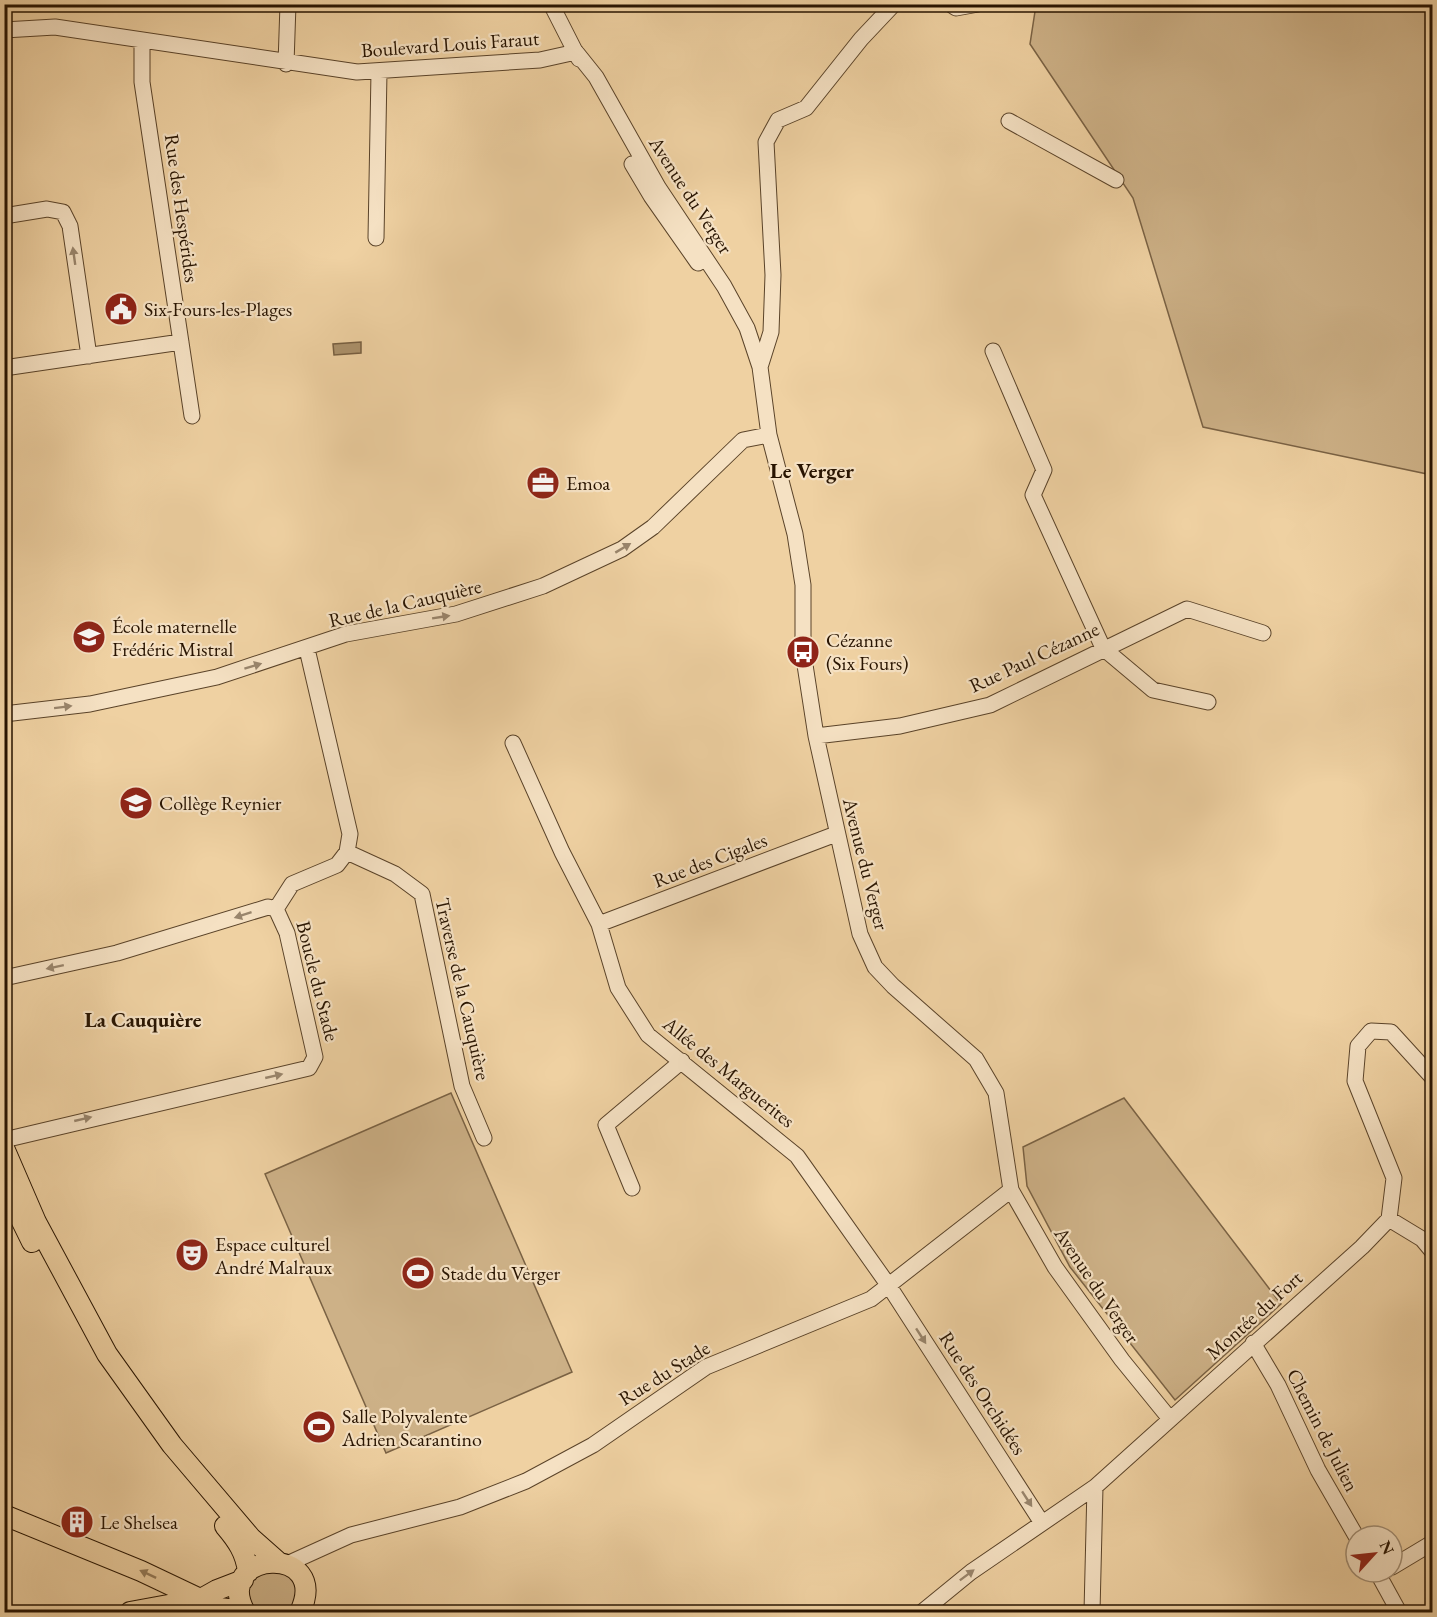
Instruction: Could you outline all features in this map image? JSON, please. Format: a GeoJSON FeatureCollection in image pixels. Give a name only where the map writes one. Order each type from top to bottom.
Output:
{"type":"FeatureCollection","features":[{"type":"Feature","properties":{"kind":"main road"},"geometry":{"type":"LineString","coordinates":[[4,1148],[36,1222],[107,1354],[171,1445],[251,1538],[303,1581],[305,1609]]}},
{"type":"Feature","properties":{"kind":"main road"},"geometry":{"type":"LineString","coordinates":[[4,1185],[15,1211],[97,1362],[139,1423],[234,1536],[247,1561],[240,1597],[245,1612],[219,1608],[141,1571],[4,1515]]}},
{"type":"Feature","properties":{"kind":"main road"},"geometry":{"type":"LineString","coordinates":[[130,1612],[201,1599],[245,1576],[262,1563],[282,1563]]}},
{"type":"Feature","properties":{"kind":"street"},"geometry":{"type":"LineString","coordinates":[[286,63],[288,4]]}},
{"type":"Feature","properties":{"kind":"street","name":"Avenue du Verger"},"geometry":{"type":"LineString","coordinates":[[551,4],[576,52],[587,81],[633,166],[717,291],[760,367],[769,435],[795,534],[803,585],[803,652],[816,736],[860,934],[875,967],[893,986],[976,1059],[996,1093],[1011,1190],[1055,1267],[1122,1360],[1170,1419]]}},
{"type":"Feature","properties":{"kind":"street"},"geometry":{"type":"LineString","coordinates":[[760,367],[771,332],[773,275],[766,142],[778,120],[806,108],[861,39],[894,4]]}},
{"type":"Feature","properties":{"kind":"street"},"geometry":{"type":"LineString","coordinates":[[950,4],[956,8],[978,4]]}},
{"type":"Feature","properties":{"kind":"street","name":"Boulevard Louis Faraut"},"geometry":{"type":"LineString","coordinates":[[4,30],[55,27],[357,72],[540,60],[576,52]]}},
{"type":"Feature","properties":{"kind":"street","name":"Rue des Hespérides"},"geometry":{"type":"LineString","coordinates":[[142,40],[142,82],[192,416]]}},
{"type":"Feature","properties":{"kind":"street"},"geometry":{"type":"LineString","coordinates":[[376,238],[379,72]]}},
{"type":"Feature","properties":{"kind":"street"},"geometry":{"type":"LineString","coordinates":[[1009,121],[1116,180]]}},
{"type":"Feature","properties":{"kind":"street"},"geometry":{"type":"LineString","coordinates":[[4,216],[47,209],[63,212],[70,226],[89,356]]}},
{"type":"Feature","properties":{"kind":"street"},"geometry":{"type":"LineString","coordinates":[[4,368],[181,342]]}},
{"type":"Feature","properties":{"kind":"street"},"geometry":{"type":"LineString","coordinates":[[993,351],[1044,470],[1033,495],[1103,648],[1153,690],[1208,702]]}},
{"type":"Feature","properties":{"kind":"street","name":"Rue de la Cauquière"},"geometry":{"type":"LineString","coordinates":[[4,714],[90,704],[217,677],[370,628],[456,614],[483,607],[562,577],[622,549],[652,527],[743,440],[769,435]]}},
{"type":"Feature","properties":{"kind":"street","name":"Rue Paul Cézanne"},"geometry":{"type":"LineString","coordinates":[[816,736],[900,726],[990,705],[1187,609],[1263,633]]}},
{"type":"Feature","properties":{"kind":"street"},"geometry":{"type":"LineString","coordinates":[[276,909],[292,885],[337,865],[347,852],[350,834],[307,649]]}},
{"type":"Feature","properties":{"kind":"street","name":"Allée des Marguerites"},"geometry":{"type":"LineString","coordinates":[[513,743],[562,852],[599,924],[618,988],[648,1035],[797,1156],[889,1286]]}},
{"type":"Feature","properties":{"kind":"street","name":"Rue des Cigales"},"geometry":{"type":"LineString","coordinates":[[599,924],[836,834]]}},
{"type":"Feature","properties":{"kind":"street","name":"Traverse de la Cauquière"},"geometry":{"type":"LineString","coordinates":[[347,852],[395,874],[422,894],[462,1086],[484,1138]]}},
{"type":"Feature","properties":{"kind":"street","name":"Boucle du Stade"},"geometry":{"type":"LineString","coordinates":[[4,978],[117,953],[268,907],[276,909],[287,933],[315,1057],[309,1068],[4,1140]]}},
{"type":"Feature","properties":{"kind":"street"},"geometry":{"type":"LineString","coordinates":[[1432,1077],[1391,1032],[1371,1031],[1358,1046],[1355,1081],[1394,1178],[1389,1219],[1422,1239],[1432,1251]]}},
{"type":"Feature","properties":{"kind":"street"},"geometry":{"type":"LineString","coordinates":[[632,1188],[606,1125],[682,1061]]}},
{"type":"Feature","properties":{"kind":"street","name":"Rue du Stade"},"geometry":{"type":"LineString","coordinates":[[282,1563],[318,1552],[351,1535],[460,1507],[526,1481],[593,1444],[706,1367],[871,1299],[1011,1190]]}},
{"type":"Feature","properties":{"kind":"street","name":"Montée du Fort"},"geometry":{"type":"LineString","coordinates":[[922,1612],[970,1572],[1095,1487],[1252,1343],[1362,1247],[1389,1219]]}},
{"type":"Feature","properties":{"kind":"street","name":"Rue des Orchidées"},"geometry":{"type":"LineString","coordinates":[[889,1286],[1042,1522]]}},
{"type":"Feature","properties":{"kind":"street","name":"Chemin de Julien"},"geometry":{"type":"LineString","coordinates":[[1252,1343],[1278,1385],[1318,1470],[1349,1524]]}},
{"type":"Feature","properties":{"kind":"street"},"geometry":{"type":"LineString","coordinates":[[1092,1612],[1095,1487]]}},
{"type":"Feature","properties":{"kind":"street"},"geometry":{"type":"LineString","coordinates":[[1404,1560],[1432,1543]]}},
{"type":"Feature","properties":{"kind":"street"},"geometry":{"type":"LineString","coordinates":[[303,1581],[318,1552]]}},
{"type":"Feature","properties":{"kind":"street"},"geometry":{"type":"LineString","coordinates":[[1388,1584],[1399,1612]]}},
{"type":"Feature","properties":{"kind":"shaded area"},"geometry":{"type":"Polygon","coordinates":[[[1036,5],[1432,5],[1432,475],[1203,427],[1133,198],[1030,44],[1036,5]]]}},
{"type":"Feature","properties":{"kind":"shaded area"},"geometry":{"type":"Polygon","coordinates":[[[361,342],[361,353],[334,355],[333,344],[361,342]]]}},
{"type":"Feature","properties":{"kind":"shaded area","name":"Stade du Verger"},"geometry":{"type":"Polygon","coordinates":[[[451,1093],[572,1372],[386,1453],[265,1174],[451,1093]]]}},
{"type":"Feature","properties":{"kind":"shaded area"},"geometry":{"type":"Polygon","coordinates":[[[1124,1098],[1281,1304],[1175,1400],[1070,1267],[1027,1186],[1023,1147],[1124,1098]]]}},
{"type":"Feature","properties":{"kind":"shaded area"},"geometry":{"type":"Polygon","coordinates":[[[293,1569],[300,1612],[245,1612],[248,1572],[293,1569]]]}},
{"type":"Feature","properties":{"kind":"place","name":"Six-Fours-les-Plages"},"geometry":{"type":"Point","coordinates":[121,309]}},
{"type":"Feature","properties":{"kind":"place","name":"Emoa"},"geometry":{"type":"Point","coordinates":[543,483]}},
{"type":"Feature","properties":{"kind":"place","name":"École maternelle Frédéric Mistral"},"geometry":{"type":"Point","coordinates":[89,637]}},
{"type":"Feature","properties":{"kind":"place","name":"Cézanne (Six Fours)"},"geometry":{"type":"Point","coordinates":[803,652]}},
{"type":"Feature","properties":{"kind":"place","name":"Collège Reynier"},"geometry":{"type":"Point","coordinates":[136,803]}},
{"type":"Feature","properties":{"kind":"place","name":"Espace culturel André Malraux"},"geometry":{"type":"Point","coordinates":[192,1255]}},
{"type":"Feature","properties":{"kind":"place","name":"Stade du Verger"},"geometry":{"type":"Point","coordinates":[418,1273]}},
{"type":"Feature","properties":{"kind":"place","name":"Salle Polyvalente Adrien Scarantino"},"geometry":{"type":"Point","coordinates":[319,1427]}},
{"type":"Feature","properties":{"kind":"place","name":"Le Shelsea"},"geometry":{"type":"Point","coordinates":[77,1522]}},
{"type":"Feature","properties":{"kind":"district","name":"Le Verger"},"geometry":{"type":"Point","coordinates":[812,471]}},
{"type":"Feature","properties":{"kind":"district","name":"La Cauquière"},"geometry":{"type":"Point","coordinates":[143,1020]}}]}
